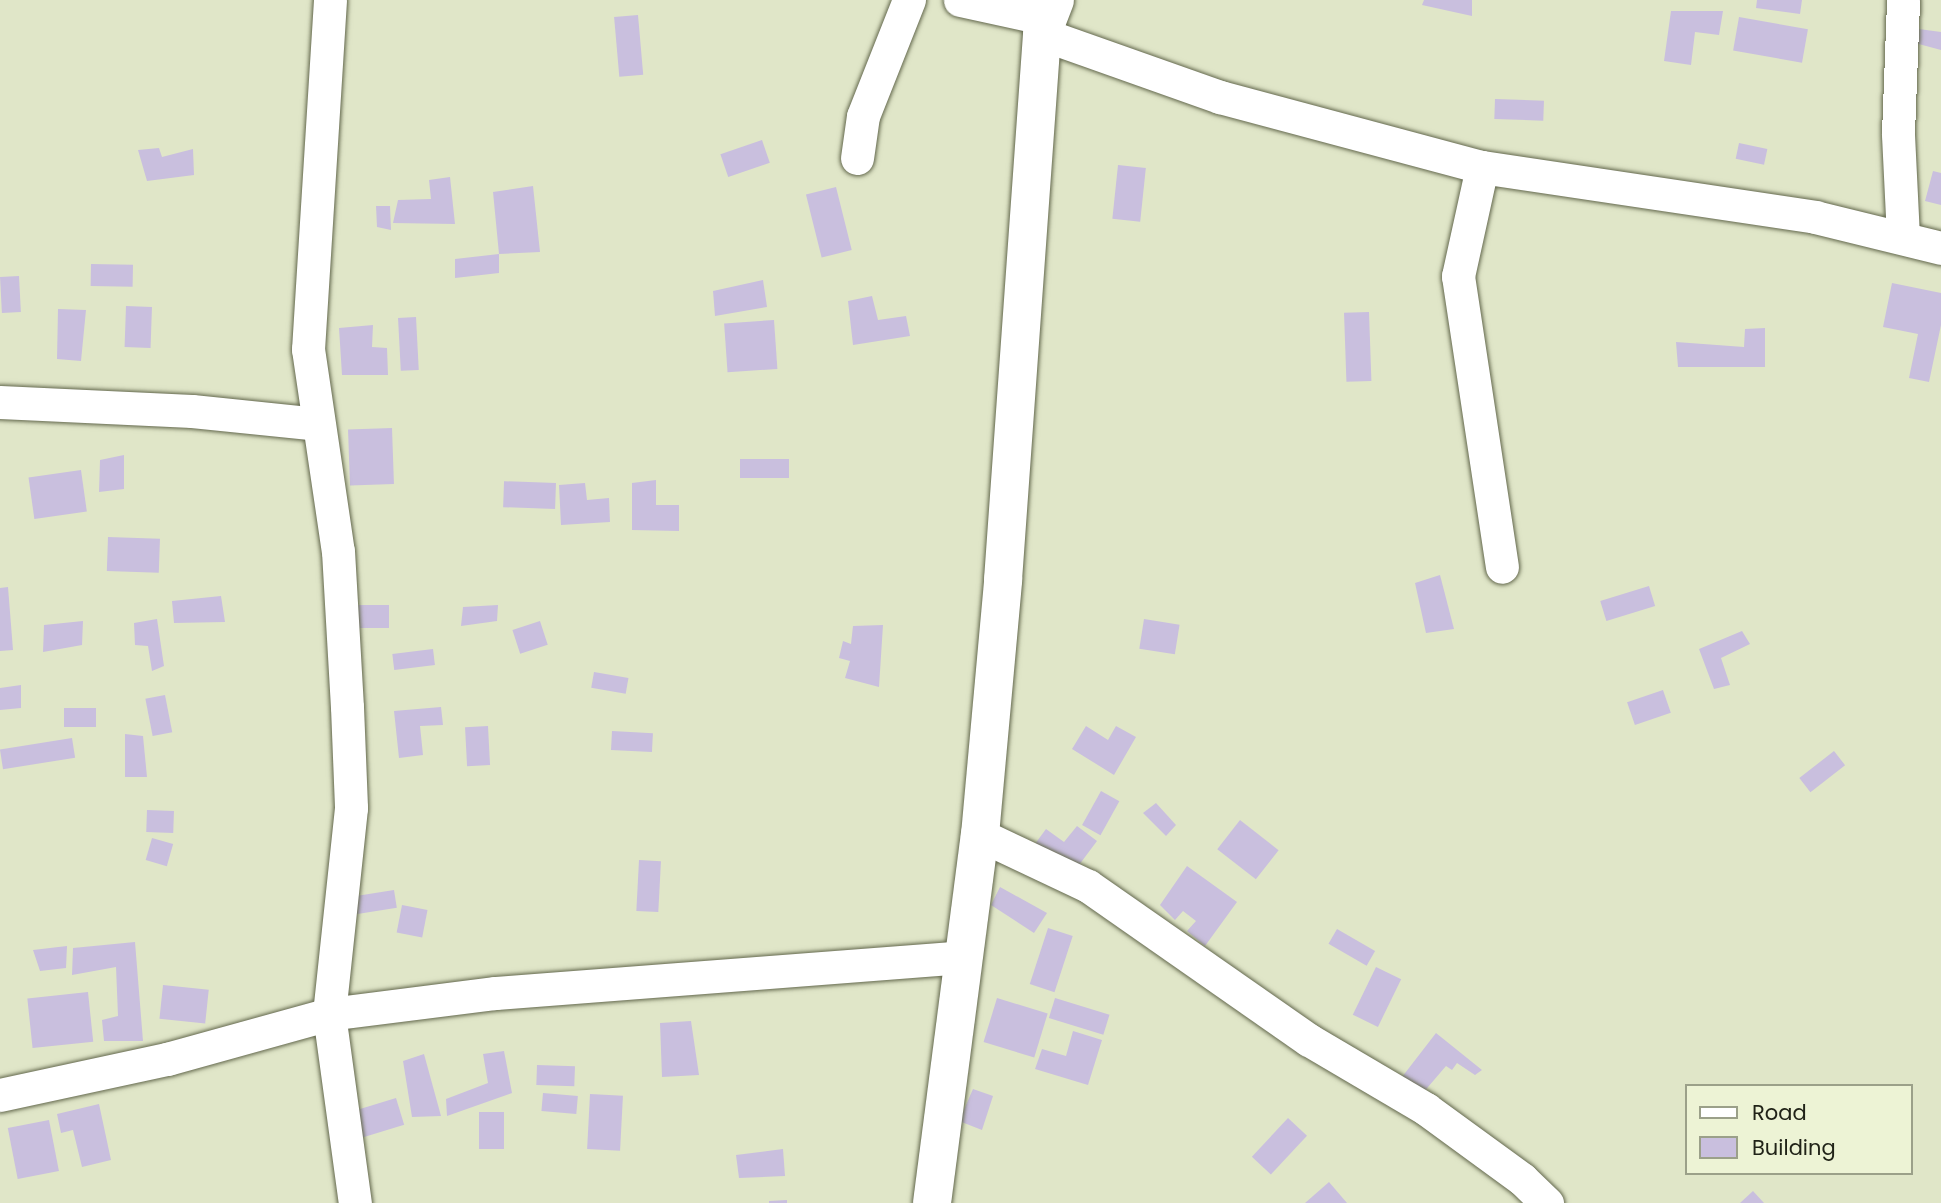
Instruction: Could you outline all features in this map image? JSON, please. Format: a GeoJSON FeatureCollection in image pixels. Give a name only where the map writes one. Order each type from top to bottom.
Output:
{"type":"FeatureCollection","features":[{"type":"Feature","properties":{"kind":"street"},"geometry":{"type":"LineString","coordinates":[[330,0],[307,349],[338,551],[351,808],[329,1014],[355,1203]]}},
{"type":"Feature","properties":{"kind":"street"},"geometry":{"type":"LineString","coordinates":[[858,158],[863,116],[909,0]]}},
{"type":"Feature","properties":{"kind":"street"},"geometry":{"type":"LineString","coordinates":[[960,0],[1048,18],[1220,97],[1482,167],[1815,217],[1941,248]]}},
{"type":"Feature","properties":{"kind":"street"},"geometry":{"type":"LineString","coordinates":[[1903,0],[1898,133],[1903,237]]}},
{"type":"Feature","properties":{"kind":"street"},"geometry":{"type":"LineString","coordinates":[[932,1203],[980,835],[1048,18]]}},
{"type":"Feature","properties":{"kind":"street"},"geometry":{"type":"LineString","coordinates":[[1482,167],[1458,276],[1502,567]]}},
{"type":"Feature","properties":{"kind":"street"},"geometry":{"type":"LineString","coordinates":[[0,402],[165,409],[317,424]]}},
{"type":"Feature","properties":{"kind":"street"},"geometry":{"type":"LineString","coordinates":[[980,835],[1088,886],[1309,1040],[1426,1109],[1522,1179],[1548,1203]]}},
{"type":"Feature","properties":{"kind":"street"},"geometry":{"type":"LineString","coordinates":[[0,1095],[167,1059],[329,1014],[496,993],[963,957]]}},
{"type":"Feature","properties":{"kind":"building"},"geometry":{"type":"Polygon","coordinates":[[[1424,0],[1472,0],[1472,16],[1422,5],[1424,0]]]}},
{"type":"Feature","properties":{"kind":"building"},"geometry":{"type":"Polygon","coordinates":[[[1757,0],[1802,0],[1800,14],[1756,8],[1757,0]]]}},
{"type":"Feature","properties":{"kind":"building"},"geometry":{"type":"Polygon","coordinates":[[[1671,11],[1723,11],[1719,35],[1695,32],[1691,65],[1664,61],[1671,11]]]}},
{"type":"Feature","properties":{"kind":"building"},"geometry":{"type":"Polygon","coordinates":[[[638,15],[643,75],[619,77],[614,17],[638,15]]]}},
{"type":"Feature","properties":{"kind":"building"},"geometry":{"type":"Polygon","coordinates":[[[1739,17],[1808,29],[1802,63],[1733,50],[1739,17]]]}},
{"type":"Feature","properties":{"kind":"building"},"geometry":{"type":"Polygon","coordinates":[[[1919,29],[1941,32],[1941,50],[1915,43],[1919,29]]]}},
{"type":"Feature","properties":{"kind":"building"},"geometry":{"type":"Polygon","coordinates":[[[1495,99],[1544,101],[1543,121],[1494,119],[1495,99]]]}},
{"type":"Feature","properties":{"kind":"building"},"geometry":{"type":"Polygon","coordinates":[[[762,140],[770,163],[728,177],[720,154],[762,140]]]}},
{"type":"Feature","properties":{"kind":"building"},"geometry":{"type":"Polygon","coordinates":[[[1739,143],[1767,149],[1764,165],[1736,159],[1739,143]]]}},
{"type":"Feature","properties":{"kind":"building"},"geometry":{"type":"Polygon","coordinates":[[[159,148],[162,157],[193,149],[194,175],[147,181],[138,150],[159,148]]]}},
{"type":"Feature","properties":{"kind":"building"},"geometry":{"type":"Polygon","coordinates":[[[1118,165],[1146,168],[1140,222],[1112,219],[1118,165]]]}},
{"type":"Feature","properties":{"kind":"building"},"geometry":{"type":"Polygon","coordinates":[[[1933,171],[1941,173],[1941,205],[1925,201],[1933,171]]]}},
{"type":"Feature","properties":{"kind":"building"},"geometry":{"type":"Polygon","coordinates":[[[450,177],[455,224],[393,223],[398,200],[431,199],[429,180],[450,177]]]}},
{"type":"Feature","properties":{"kind":"building"},"geometry":{"type":"Polygon","coordinates":[[[533,186],[540,252],[499,254],[493,192],[533,186]]]}},
{"type":"Feature","properties":{"kind":"building"},"geometry":{"type":"Polygon","coordinates":[[[836,187],[852,250],[822,258],[806,194],[836,187]]]}},
{"type":"Feature","properties":{"kind":"building"},"geometry":{"type":"Polygon","coordinates":[[[376,206],[390,206],[391,230],[377,227],[376,206]]]}},
{"type":"Feature","properties":{"kind":"building"},"geometry":{"type":"Polygon","coordinates":[[[499,254],[499,273],[455,278],[455,259],[499,254]]]}},
{"type":"Feature","properties":{"kind":"building"},"geometry":{"type":"Polygon","coordinates":[[[91,264],[133,265],[133,287],[91,286],[91,264]]]}},
{"type":"Feature","properties":{"kind":"building"},"geometry":{"type":"Polygon","coordinates":[[[19,276],[21,312],[2,313],[0,277],[19,276]]]}},
{"type":"Feature","properties":{"kind":"building"},"geometry":{"type":"Polygon","coordinates":[[[763,280],[767,307],[715,316],[713,291],[763,280]]]}},
{"type":"Feature","properties":{"kind":"building"},"geometry":{"type":"Polygon","coordinates":[[[1892,283],[1941,293],[1941,325],[1929,382],[1909,378],[1918,334],[1883,327],[1892,283]]]}},
{"type":"Feature","properties":{"kind":"building"},"geometry":{"type":"Polygon","coordinates":[[[872,296],[878,320],[906,316],[910,336],[853,345],[848,301],[872,296]]]}},
{"type":"Feature","properties":{"kind":"building"},"geometry":{"type":"Polygon","coordinates":[[[126,306],[152,307],[151,348],[125,347],[126,306]]]}},
{"type":"Feature","properties":{"kind":"building"},"geometry":{"type":"Polygon","coordinates":[[[58,309],[86,310],[81,361],[57,359],[58,309]]]}},
{"type":"Feature","properties":{"kind":"building"},"geometry":{"type":"Polygon","coordinates":[[[1369,312],[1371,381],[1346,382],[1344,313],[1369,312]]]}},
{"type":"Feature","properties":{"kind":"building"},"geometry":{"type":"Polygon","coordinates":[[[416,317],[419,370],[401,371],[398,318],[416,317]]]}},
{"type":"Feature","properties":{"kind":"building"},"geometry":{"type":"Polygon","coordinates":[[[774,320],[777,369],[728,372],[724,323],[774,320]]]}},
{"type":"Feature","properties":{"kind":"building"},"geometry":{"type":"Polygon","coordinates":[[[373,325],[372,347],[387,348],[388,375],[342,375],[339,328],[373,325]]]}},
{"type":"Feature","properties":{"kind":"building"},"geometry":{"type":"Polygon","coordinates":[[[1765,328],[1765,367],[1678,367],[1676,342],[1744,347],[1745,329],[1765,328]]]}},
{"type":"Feature","properties":{"kind":"building"},"geometry":{"type":"Polygon","coordinates":[[[392,428],[394,484],[350,486],[348,430],[392,428]]]}},
{"type":"Feature","properties":{"kind":"building"},"geometry":{"type":"Polygon","coordinates":[[[124,455],[124,489],[99,492],[100,460],[124,455]]]}},
{"type":"Feature","properties":{"kind":"building"},"geometry":{"type":"Polygon","coordinates":[[[740,459],[789,459],[789,478],[740,478],[740,459]]]}},
{"type":"Feature","properties":{"kind":"building"},"geometry":{"type":"Polygon","coordinates":[[[81,470],[87,512],[34,519],[29,477],[81,470]]]}},
{"type":"Feature","properties":{"kind":"building"},"geometry":{"type":"Polygon","coordinates":[[[656,480],[656,505],[679,505],[679,531],[632,530],[632,483],[656,480]]]}},
{"type":"Feature","properties":{"kind":"building"},"geometry":{"type":"Polygon","coordinates":[[[504,481],[556,483],[555,509],[503,507],[504,481]]]}},
{"type":"Feature","properties":{"kind":"building"},"geometry":{"type":"Polygon","coordinates":[[[585,483],[587,500],[609,498],[610,522],[561,525],[559,485],[585,483]]]}},
{"type":"Feature","properties":{"kind":"building"},"geometry":{"type":"Polygon","coordinates":[[[108,537],[160,539],[159,573],[107,571],[108,537]]]}},
{"type":"Feature","properties":{"kind":"building"},"geometry":{"type":"Polygon","coordinates":[[[1440,575],[1454,629],[1426,633],[1415,583],[1440,575]]]}},
{"type":"Feature","properties":{"kind":"building"},"geometry":{"type":"Polygon","coordinates":[[[1649,586],[1655,606],[1606,621],[1600,601],[1649,586]]]}},
{"type":"Feature","properties":{"kind":"building"},"geometry":{"type":"Polygon","coordinates":[[[8,587],[13,650],[0,651],[0,588],[8,587]]]}},
{"type":"Feature","properties":{"kind":"building"},"geometry":{"type":"Polygon","coordinates":[[[221,596],[225,622],[174,623],[172,601],[221,596]]]}},
{"type":"Feature","properties":{"kind":"building"},"geometry":{"type":"Polygon","coordinates":[[[346,605],[389,605],[389,628],[346,628],[346,605]]]}},
{"type":"Feature","properties":{"kind":"building"},"geometry":{"type":"Polygon","coordinates":[[[498,605],[497,621],[461,626],[463,607],[498,605]]]}},
{"type":"Feature","properties":{"kind":"building"},"geometry":{"type":"Polygon","coordinates":[[[157,619],[164,666],[152,671],[148,646],[135,645],[134,623],[157,619]]]}},
{"type":"Feature","properties":{"kind":"building"},"geometry":{"type":"Polygon","coordinates":[[[1144,619],[1180,625],[1175,654],[1139,649],[1144,619]]]}},
{"type":"Feature","properties":{"kind":"building"},"geometry":{"type":"Polygon","coordinates":[[[83,621],[82,645],[43,652],[44,625],[83,621]]]}},
{"type":"Feature","properties":{"kind":"building"},"geometry":{"type":"Polygon","coordinates":[[[540,621],[548,645],[520,654],[512,630],[540,621]]]}},
{"type":"Feature","properties":{"kind":"building"},"geometry":{"type":"Polygon","coordinates":[[[883,625],[879,687],[845,678],[850,661],[839,658],[843,641],[851,644],[853,626],[883,625]]]}},
{"type":"Feature","properties":{"kind":"building"},"geometry":{"type":"Polygon","coordinates":[[[1742,631],[1750,644],[1721,658],[1730,685],[1714,689],[1699,649],[1742,631]]]}},
{"type":"Feature","properties":{"kind":"building"},"geometry":{"type":"Polygon","coordinates":[[[433,649],[435,665],[394,670],[392,654],[433,649]]]}},
{"type":"Feature","properties":{"kind":"building"},"geometry":{"type":"Polygon","coordinates":[[[594,672],[628,678],[626,694],[591,688],[594,672]]]}},
{"type":"Feature","properties":{"kind":"building"},"geometry":{"type":"Polygon","coordinates":[[[21,685],[21,708],[0,710],[0,688],[21,685]]]}},
{"type":"Feature","properties":{"kind":"building"},"geometry":{"type":"Polygon","coordinates":[[[1663,690],[1671,713],[1635,725],[1627,702],[1663,690]]]}},
{"type":"Feature","properties":{"kind":"building"},"geometry":{"type":"Polygon","coordinates":[[[165,695],[172,732],[153,736],[145,699],[165,695]]]}},
{"type":"Feature","properties":{"kind":"building"},"geometry":{"type":"Polygon","coordinates":[[[441,707],[443,725],[420,726],[423,755],[399,758],[394,711],[441,707]]]}},
{"type":"Feature","properties":{"kind":"building"},"geometry":{"type":"Polygon","coordinates":[[[64,708],[96,708],[96,727],[64,727],[64,708]]]}},
{"type":"Feature","properties":{"kind":"building"},"geometry":{"type":"Polygon","coordinates":[[[488,726],[490,765],[467,766],[465,727],[488,726]]]}},
{"type":"Feature","properties":{"kind":"building"},"geometry":{"type":"Polygon","coordinates":[[[1086,726],[1108,740],[1116,726],[1136,737],[1114,775],[1072,749],[1086,726]]]}},
{"type":"Feature","properties":{"kind":"building"},"geometry":{"type":"Polygon","coordinates":[[[612,731],[653,733],[652,752],[611,750],[612,731]]]}},
{"type":"Feature","properties":{"kind":"building"},"geometry":{"type":"Polygon","coordinates":[[[125,734],[143,736],[147,777],[125,777],[125,734]]]}},
{"type":"Feature","properties":{"kind":"building"},"geometry":{"type":"Polygon","coordinates":[[[72,738],[75,758],[3,769],[0,749],[72,738]]]}},
{"type":"Feature","properties":{"kind":"building"},"geometry":{"type":"Polygon","coordinates":[[[1834,751],[1845,765],[1810,792],[1799,778],[1834,751]]]}},
{"type":"Feature","properties":{"kind":"building"},"geometry":{"type":"Polygon","coordinates":[[[1101,791],[1119,801],[1100,835],[1082,825],[1101,791]]]}},
{"type":"Feature","properties":{"kind":"building"},"geometry":{"type":"Polygon","coordinates":[[[1156,803],[1176,825],[1166,836],[1143,813],[1156,803]]]}},
{"type":"Feature","properties":{"kind":"building"},"geometry":{"type":"Polygon","coordinates":[[[147,810],[174,811],[173,833],[146,832],[147,810]]]}},
{"type":"Feature","properties":{"kind":"building"},"geometry":{"type":"Polygon","coordinates":[[[1240,820],[1279,850],[1256,879],[1217,849],[1240,820]]]}},
{"type":"Feature","properties":{"kind":"building"},"geometry":{"type":"Polygon","coordinates":[[[1077,826],[1097,841],[1070,877],[1032,848],[1046,829],[1064,842],[1077,826]]]}},
{"type":"Feature","properties":{"kind":"building"},"geometry":{"type":"Polygon","coordinates":[[[152,838],[173,844],[167,866],[146,860],[152,838]]]}},
{"type":"Feature","properties":{"kind":"building"},"geometry":{"type":"Polygon","coordinates":[[[639,860],[661,861],[658,912],[636,911],[639,860]]]}},
{"type":"Feature","properties":{"kind":"building"},"geometry":{"type":"Polygon","coordinates":[[[1187,866],[1237,902],[1205,946],[1187,931],[1196,921],[1183,911],[1175,920],[1160,905],[1187,866]]]}},
{"type":"Feature","properties":{"kind":"building"},"geometry":{"type":"Polygon","coordinates":[[[1000,887],[1047,913],[1034,933],[991,905],[1000,887]]]}},
{"type":"Feature","properties":{"kind":"building"},"geometry":{"type":"Polygon","coordinates":[[[394,890],[397,908],[354,915],[352,897],[394,890]]]}},
{"type":"Feature","properties":{"kind":"building"},"geometry":{"type":"Polygon","coordinates":[[[402,905],[428,910],[422,937],[397,932],[402,905]]]}},
{"type":"Feature","properties":{"kind":"building"},"geometry":{"type":"Polygon","coordinates":[[[1048,928],[1073,936],[1054,992],[1030,984],[1048,928]]]}},
{"type":"Feature","properties":{"kind":"building"},"geometry":{"type":"Polygon","coordinates":[[[1337,929],[1375,951],[1367,966],[1328,944],[1337,929]]]}},
{"type":"Feature","properties":{"kind":"building"},"geometry":{"type":"Polygon","coordinates":[[[135,942],[143,1041],[104,1041],[102,1020],[118,1016],[116,967],[72,975],[73,948],[135,942]]]}},
{"type":"Feature","properties":{"kind":"building"},"geometry":{"type":"Polygon","coordinates":[[[67,946],[66,968],[40,971],[33,950],[67,946]]]}},
{"type":"Feature","properties":{"kind":"building"},"geometry":{"type":"Polygon","coordinates":[[[1376,967],[1401,979],[1378,1027],[1353,1015],[1376,967]]]}},
{"type":"Feature","properties":{"kind":"building"},"geometry":{"type":"Polygon","coordinates":[[[163,985],[209,990],[205,1024],[159,1019],[163,985]]]}},
{"type":"Feature","properties":{"kind":"building"},"geometry":{"type":"Polygon","coordinates":[[[88,992],[93,1042],[33,1048],[27,998],[88,992]]]}},
{"type":"Feature","properties":{"kind":"building"},"geometry":{"type":"Polygon","coordinates":[[[997,998],[1048,1013],[1034,1057],[984,1042],[997,998]]]}},
{"type":"Feature","properties":{"kind":"building"},"geometry":{"type":"Polygon","coordinates":[[[1055,998],[1110,1015],[1103,1035],[1049,1018],[1055,998]]]}},
{"type":"Feature","properties":{"kind":"building"},"geometry":{"type":"Polygon","coordinates":[[[691,1021],[699,1075],[662,1077],[660,1023],[691,1021]]]}},
{"type":"Feature","properties":{"kind":"building"},"geometry":{"type":"Polygon","coordinates":[[[1073,1031],[1102,1040],[1088,1085],[1035,1069],[1042,1049],[1066,1056],[1073,1031]]]}},
{"type":"Feature","properties":{"kind":"building"},"geometry":{"type":"Polygon","coordinates":[[[1436,1033],[1482,1070],[1475,1075],[1457,1063],[1452,1070],[1446,1066],[1422,1094],[1402,1077],[1436,1033]]]}},
{"type":"Feature","properties":{"kind":"building"},"geometry":{"type":"Polygon","coordinates":[[[504,1051],[512,1093],[447,1116],[446,1099],[488,1083],[483,1054],[504,1051]]]}},
{"type":"Feature","properties":{"kind":"building"},"geometry":{"type":"Polygon","coordinates":[[[424,1054],[441,1116],[412,1117],[403,1061],[424,1054]]]}},
{"type":"Feature","properties":{"kind":"building"},"geometry":{"type":"Polygon","coordinates":[[[537,1065],[575,1066],[574,1086],[536,1085],[537,1065]]]}},
{"type":"Feature","properties":{"kind":"building"},"geometry":{"type":"Polygon","coordinates":[[[973,1089],[993,1096],[982,1130],[959,1121],[973,1089]]]}},
{"type":"Feature","properties":{"kind":"building"},"geometry":{"type":"Polygon","coordinates":[[[543,1093],[578,1096],[576,1114],[541,1111],[543,1093]]]}},
{"type":"Feature","properties":{"kind":"building"},"geometry":{"type":"Polygon","coordinates":[[[590,1094],[623,1096],[620,1151],[587,1149],[590,1094]]]}},
{"type":"Feature","properties":{"kind":"building"},"geometry":{"type":"Polygon","coordinates":[[[396,1098],[404,1125],[359,1139],[351,1112],[396,1098]]]}},
{"type":"Feature","properties":{"kind":"building"},"geometry":{"type":"Polygon","coordinates":[[[99,1104],[111,1160],[82,1167],[73,1130],[61,1133],[57,1114],[99,1104]]]}},
{"type":"Feature","properties":{"kind":"building"},"geometry":{"type":"Polygon","coordinates":[[[479,1112],[504,1112],[504,1149],[479,1149],[479,1112]]]}},
{"type":"Feature","properties":{"kind":"building"},"geometry":{"type":"Polygon","coordinates":[[[1288,1118],[1307,1136],[1271,1174],[1252,1157],[1288,1118]]]}},
{"type":"Feature","properties":{"kind":"building"},"geometry":{"type":"Polygon","coordinates":[[[49,1120],[59,1171],[18,1179],[8,1128],[49,1120]]]}},
{"type":"Feature","properties":{"kind":"building"},"geometry":{"type":"Polygon","coordinates":[[[783,1149],[785,1176],[739,1178],[736,1155],[783,1149]]]}},
{"type":"Feature","properties":{"kind":"building"},"geometry":{"type":"Polygon","coordinates":[[[1329,1182],[1347,1203],[1305,1203],[1329,1182]]]}},
{"type":"Feature","properties":{"kind":"building"},"geometry":{"type":"Polygon","coordinates":[[[1753,1191],[1764,1203],[1740,1203],[1753,1191]]]}},
{"type":"Feature","properties":{"kind":"building"},"geometry":{"type":"Polygon","coordinates":[[[787,1200],[787,1203],[769,1203],[769,1201],[787,1200]]]}}]}
